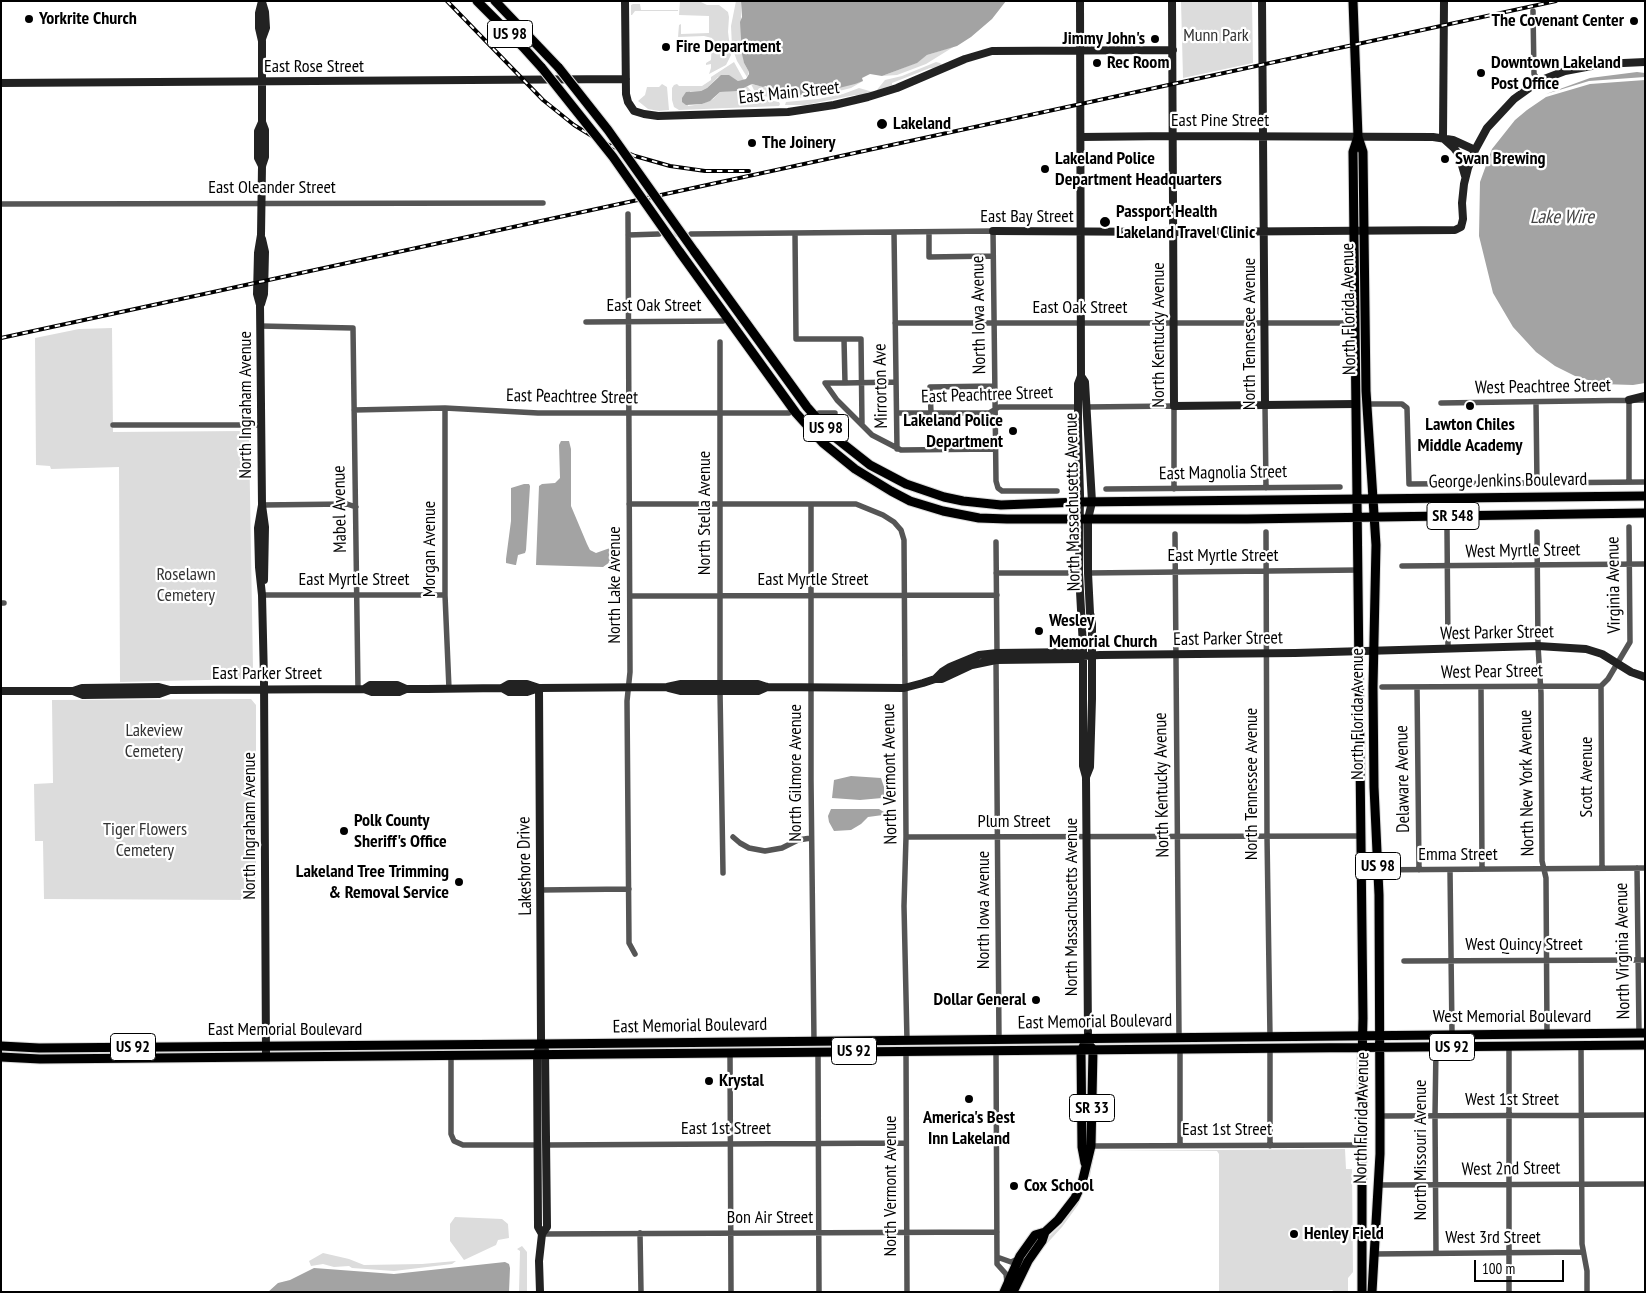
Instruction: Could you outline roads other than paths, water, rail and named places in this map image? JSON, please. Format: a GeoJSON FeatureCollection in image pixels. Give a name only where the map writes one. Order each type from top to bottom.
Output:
{"type":"FeatureCollection","features":[{"type":"Feature","properties":{"kind":"main road","name":"US 98"},"geometry":{"type":"LineString","coordinates":[[477,1],[542,68],[613,157],[796,413],[823,443],[855,469],[891,491],[910,500],[943,511],[992,519],[1358,517]]}},
{"type":"Feature","properties":{"kind":"main road","name":"US 98"},"geometry":{"type":"LineString","coordinates":[[495,1],[558,68],[608,130],[807,407],[837,439],[870,465],[897,480],[926,492],[963,501],[1001,505],[1079,502],[1372,499]]}},
{"type":"Feature","properties":{"kind":"main road","name":"North Florida Avenue"},"geometry":{"type":"LineString","coordinates":[[1353,1],[1358,137],[1363,152],[1366,404],[1376,565],[1373,650],[1374,787],[1378,870],[1380,1116],[1372,1292]]}},
{"type":"Feature","properties":{"kind":"main road","name":"North Florida Avenue"},"geometry":{"type":"LineString","coordinates":[[1358,137],[1353,152],[1362,870],[1362,1292]]}},
{"type":"Feature","properties":{"kind":"main road"},"geometry":{"type":"LineString","coordinates":[[1356,323],[1358,325],[1360,350],[1366,362]]}},
{"type":"Feature","properties":{"kind":"main road","name":"George Jenkins Boulevard"},"geometry":{"type":"LineString","coordinates":[[1372,499],[1645,496]]}},
{"type":"Feature","properties":{"kind":"main road","name":"George Jenkins Boulevard"},"geometry":{"type":"LineString","coordinates":[[1358,517],[1645,513]]}},
{"type":"Feature","properties":{"kind":"main road","name":"West Memorial Boulevard"},"geometry":{"type":"LineString","coordinates":[[1380,1035],[1642,1032]]}},
{"type":"Feature","properties":{"kind":"main road","name":"East Memorial Boulevard"},"geometry":{"type":"LineString","coordinates":[[1,1046],[428,1045],[1380,1035]]}},
{"type":"Feature","properties":{"kind":"main road","name":"SR 33"},"geometry":{"type":"LineString","coordinates":[[1004,1292],[1020,1256],[1035,1235],[1045,1232],[1058,1220],[1075,1198],[1082,1183],[1091,1146],[1093,1050],[1088,1037]]}},
{"type":"Feature","properties":{"kind":"main road","name":"SR 33"},"geometry":{"type":"LineString","coordinates":[[1086,1166],[1082,1147],[1081,1051],[1088,1037]]}},
{"type":"Feature","properties":{"kind":"main road"},"geometry":{"type":"LineString","coordinates":[[762,1052],[806,1045],[814,1041]]}},
{"type":"Feature","properties":{"kind":"main road"},"geometry":{"type":"LineString","coordinates":[[818,1052],[853,1041]]}},
{"type":"Feature","properties":{"kind":"main road"},"geometry":{"type":"LineString","coordinates":[[679,1053],[684,1050],[702,1049],[706,1046],[707,1042]]}},
{"type":"Feature","properties":{"kind":"main road"},"geometry":{"type":"LineString","coordinates":[[628,1053],[651,1043]]}},
{"type":"Feature","properties":{"kind":"main road"},"geometry":{"type":"LineString","coordinates":[[392,1056],[418,1051],[426,1048],[428,1045]]}},
{"type":"Feature","properties":{"kind":"main road","name":"West Memorial Boulevard"},"geometry":{"type":"LineString","coordinates":[[1362,1047],[1645,1045]]}},
{"type":"Feature","properties":{"kind":"main road"},"geometry":{"type":"LineString","coordinates":[[91,1058],[110,1052],[116,1047]]}},
{"type":"Feature","properties":{"kind":"main road","name":"East Memorial Boulevard"},"geometry":{"type":"LineString","coordinates":[[1,1057],[40,1059],[1362,1047]]}},
{"type":"Feature","properties":{"kind":"main road"},"geometry":{"type":"LineString","coordinates":[[1362,1124],[1366,1140],[1366,1236],[1368,1246],[1373,1254]]}},
{"type":"Feature","properties":{"kind":"main road","name":"SR 33"},"geometry":{"type":"LineString","coordinates":[[1013,1292],[1028,1261],[1042,1241],[1045,1232]]}},
{"type":"Feature","properties":{"kind":"street","name":"East Main Street"},"geometry":{"type":"LineString","coordinates":[[625,1],[628,102],[634,111],[658,116],[788,112],[834,105],[897,88],[979,54],[992,51],[1173,50]]}},
{"type":"Feature","properties":{"kind":"street","name":"North Massachusetts Avenue"},"geometry":{"type":"LineString","coordinates":[[1080,1],[1081,376],[1078,384],[1079,502],[1083,519],[1088,572],[1093,655],[1091,664],[1090,767],[1086,777]]}},
{"type":"Feature","properties":{"kind":"street","name":"North Kentucky Avenue"},"geometry":{"type":"LineString","coordinates":[[1172,1],[1174,488]]}},
{"type":"Feature","properties":{"kind":"street","name":"North Tennessee Avenue"},"geometry":{"type":"LineString","coordinates":[[1262,1],[1266,488]]}},
{"type":"Feature","properties":{"kind":"street"},"geometry":{"type":"LineString","coordinates":[[1444,1],[1443,138],[1454,148],[1466,178]]}},
{"type":"Feature","properties":{"kind":"street","name":"North Ingraham Avenue"},"geometry":{"type":"LineString","coordinates":[[262,2],[258,13],[262,41],[262,122],[258,131],[258,158],[262,166],[262,203],[257,294],[260,305],[262,504],[258,528],[262,595],[264,689],[266,1056]]}},
{"type":"Feature","properties":{"kind":"street"},"geometry":{"type":"LineString","coordinates":[[1533,11],[1534,74],[1538,81]]}},
{"type":"Feature","properties":{"kind":"street"},"geometry":{"type":"LineString","coordinates":[[1466,178],[1475,150],[1487,128],[1503,109],[1538,81],[1584,66],[1645,62]]}},
{"type":"Feature","properties":{"kind":"street","name":"East Rose Street"},"geometry":{"type":"LineString","coordinates":[[1,83],[626,79]]}},
{"type":"Feature","properties":{"kind":"street","name":"East Pine Street"},"geometry":{"type":"LineString","coordinates":[[1081,137],[1263,136],[1443,138],[1475,150]]}},
{"type":"Feature","properties":{"kind":"street","name":"East Bay Street"},"geometry":{"type":"LineString","coordinates":[[691,234],[1455,230],[1460,227],[1463,219],[1462,203],[1466,178]]}},
{"type":"Feature","properties":{"kind":"street","name":"East Oleander Street"},"geometry":{"type":"LineString","coordinates":[[1,204],[543,203]]}},
{"type":"Feature","properties":{"kind":"street","name":"North Lake Avenue"},"geometry":{"type":"LineString","coordinates":[[628,214],[629,889],[630,944],[635,954]]}},
{"type":"Feature","properties":{"kind":"street","name":"North Iowa Avenue"},"geometry":{"type":"LineString","coordinates":[[993,231],[996,481],[998,488],[1002,491],[1058,490]]}},
{"type":"Feature","properties":{"kind":"street","name":"Mirrorton Ave"},"geometry":{"type":"LineString","coordinates":[[894,232],[897,449]]}},
{"type":"Feature","properties":{"kind":"street"},"geometry":{"type":"LineString","coordinates":[[929,232],[929,257],[993,256]]}},
{"type":"Feature","properties":{"kind":"street"},"geometry":{"type":"LineString","coordinates":[[796,233],[796,339],[860,338],[862,425]]}},
{"type":"Feature","properties":{"kind":"street"},"geometry":{"type":"LineString","coordinates":[[628,234],[659,234]]}},
{"type":"Feature","properties":{"kind":"street","name":"East Oak Street"},"geometry":{"type":"LineString","coordinates":[[586,322],[723,321]]}},
{"type":"Feature","properties":{"kind":"street","name":"East Oak Street"},"geometry":{"type":"LineString","coordinates":[[895,322],[1356,323]]}},
{"type":"Feature","properties":{"kind":"street","name":"Mabel Avenue"},"geometry":{"type":"LineString","coordinates":[[260,326],[353,328],[356,595],[361,689]]}},
{"type":"Feature","properties":{"kind":"street"},"geometry":{"type":"LineString","coordinates":[[844,339],[845,383]]}},
{"type":"Feature","properties":{"kind":"street","name":"North Stella Avenue"},"geometry":{"type":"LineString","coordinates":[[720,342],[720,687],[723,873]]}},
{"type":"Feature","properties":{"kind":"street","name":"North Massachusetts Avenue"},"geometry":{"type":"LineString","coordinates":[[1081,376],[1086,382],[1092,502],[1083,519],[1079,573],[1083,656],[1083,766],[1086,777],[1088,1037]]}},
{"type":"Feature","properties":{"kind":"street"},"geometry":{"type":"LineString","coordinates":[[896,382],[825,383],[837,400],[872,435],[897,449],[907,451],[996,448]]}},
{"type":"Feature","properties":{"kind":"street"},"geometry":{"type":"LineString","coordinates":[[931,413],[930,387],[994,386]]}},
{"type":"Feature","properties":{"kind":"street"},"geometry":{"type":"LineString","coordinates":[[1629,482],[1629,400],[1645,396]]}},
{"type":"Feature","properties":{"kind":"street","name":"West Peachtree Street"},"geometry":{"type":"LineString","coordinates":[[1441,403],[1645,400]]}},
{"type":"Feature","properties":{"kind":"street"},"geometry":{"type":"LineString","coordinates":[[1536,403],[1537,484]]}},
{"type":"Feature","properties":{"kind":"street"},"geometry":{"type":"LineString","coordinates":[[1087,407],[1356,404]]}},
{"type":"Feature","properties":{"kind":"street"},"geometry":{"type":"LineString","coordinates":[[1366,404],[1402,404],[1407,408],[1409,484],[1645,482]]}},
{"type":"Feature","properties":{"kind":"street","name":"East Peachtree Street"},"geometry":{"type":"LineString","coordinates":[[896,413],[988,413],[999,407],[1078,407]]}},
{"type":"Feature","properties":{"kind":"street","name":"East Peachtree Street"},"geometry":{"type":"LineString","coordinates":[[354,410],[444,408],[538,412],[789,413]]}},
{"type":"Feature","properties":{"kind":"street","name":"Morgan Avenue"},"geometry":{"type":"LineString","coordinates":[[444,408],[445,595],[449,688]]}},
{"type":"Feature","properties":{"kind":"street"},"geometry":{"type":"LineString","coordinates":[[820,412],[835,413]]}},
{"type":"Feature","properties":{"kind":"street"},"geometry":{"type":"LineString","coordinates":[[113,424],[261,425]]}},
{"type":"Feature","properties":{"kind":"street","name":"East Magnolia Street"},"geometry":{"type":"LineString","coordinates":[[1106,489],[1340,487]]}},
{"type":"Feature","properties":{"kind":"street"},"geometry":{"type":"LineString","coordinates":[[262,504],[347,504],[356,507]]}},
{"type":"Feature","properties":{"kind":"street"},"geometry":{"type":"LineString","coordinates":[[629,504],[811,504]]}},
{"type":"Feature","properties":{"kind":"street","name":"North Vermont Avenue"},"geometry":{"type":"LineString","coordinates":[[811,504],[856,504],[883,515],[894,522],[904,540],[906,837],[904,906],[907,1041]]}},
{"type":"Feature","properties":{"kind":"street","name":"North Gilmore Avenue"},"geometry":{"type":"LineString","coordinates":[[811,504],[814,1041]]}},
{"type":"Feature","properties":{"kind":"street","name":"Virginia Avenue"},"geometry":{"type":"LineString","coordinates":[[1618,664],[1630,642],[1629,527]]}},
{"type":"Feature","properties":{"kind":"street"},"geometry":{"type":"LineString","coordinates":[[1447,530],[1448,648]]}},
{"type":"Feature","properties":{"kind":"street","name":"North Tennessee Avenue"},"geometry":{"type":"LineString","coordinates":[[1266,532],[1270,1036]]}},
{"type":"Feature","properties":{"kind":"street","name":"North New York Avenue"},"geometry":{"type":"LineString","coordinates":[[1537,532],[1538,646],[1541,693],[1542,862],[1546,878],[1547,1034]]}},
{"type":"Feature","properties":{"kind":"street","name":"North Kentucky Avenue"},"geometry":{"type":"LineString","coordinates":[[1175,534],[1179,1037]]}},
{"type":"Feature","properties":{"kind":"street","name":"North Iowa Avenue"},"geometry":{"type":"LineString","coordinates":[[996,542],[999,1040]]}},
{"type":"Feature","properties":{"kind":"street","name":"West Myrtle Street"},"geometry":{"type":"LineString","coordinates":[[1402,566],[1645,564]]}},
{"type":"Feature","properties":{"kind":"street","name":"East Myrtle Street"},"geometry":{"type":"LineString","coordinates":[[1088,572],[1359,570]]}},
{"type":"Feature","properties":{"kind":"street"},"geometry":{"type":"LineString","coordinates":[[996,573],[1079,573]]}},
{"type":"Feature","properties":{"kind":"street","name":"East Myrtle Street"},"geometry":{"type":"LineString","coordinates":[[630,596],[812,594],[996,595]]}},
{"type":"Feature","properties":{"kind":"street","name":"East Myrtle Street"},"geometry":{"type":"LineString","coordinates":[[262,595],[445,595]]}},
{"type":"Feature","properties":{"kind":"street","name":"West Parker Street"},"geometry":{"type":"LineString","coordinates":[[1373,650],[1538,646],[1586,649],[1602,654],[1618,664]]}},
{"type":"Feature","properties":{"kind":"street","name":"East Parker Street"},"geometry":{"type":"LineString","coordinates":[[1,691],[74,691],[83,695],[159,694],[170,690],[264,689],[361,689],[372,692],[398,692],[406,689],[502,688],[509,684],[527,684],[538,688],[667,687],[681,690],[720,687],[758,691],[767,687],[904,688],[935,679],[942,672],[979,654],[997,656],[1078,652],[1083,656],[1373,650]]}},
{"type":"Feature","properties":{"kind":"street"},"geometry":{"type":"LineString","coordinates":[[1601,686],[1618,664],[1631,672],[1645,677]]}},
{"type":"Feature","properties":{"kind":"street","name":"West Pear Street"},"geometry":{"type":"LineString","coordinates":[[1382,687],[1601,686]]}},
{"type":"Feature","properties":{"kind":"street","name":"Scott Avenue"},"geometry":{"type":"LineString","coordinates":[[1601,686],[1602,868]]}},
{"type":"Feature","properties":{"kind":"street","name":"Delaware Avenue"},"geometry":{"type":"LineString","coordinates":[[1417,687],[1419,870]]}},
{"type":"Feature","properties":{"kind":"street"},"geometry":{"type":"LineString","coordinates":[[1481,687],[1482,869]]}},
{"type":"Feature","properties":{"kind":"street","name":"Lakeshore Drive"},"geometry":{"type":"LineString","coordinates":[[538,688],[541,1044],[547,1145],[546,1227],[542,1234],[539,1261],[540,1292]]}},
{"type":"Feature","properties":{"kind":"street","name":"Plum Street"},"geometry":{"type":"LineString","coordinates":[[906,837],[1361,836]]}},
{"type":"Feature","properties":{"kind":"street"},"geometry":{"type":"LineString","coordinates":[[733,837],[750,848],[765,851],[782,848],[798,840],[812,838]]}},
{"type":"Feature","properties":{"kind":"street","name":"North Virginia Avenue"},"geometry":{"type":"LineString","coordinates":[[1637,868],[1638,960],[1642,1032]]}},
{"type":"Feature","properties":{"kind":"street","name":"Emma Street"},"geometry":{"type":"LineString","coordinates":[[1362,870],[1645,868]]}},
{"type":"Feature","properties":{"kind":"street"},"geometry":{"type":"LineString","coordinates":[[1450,870],[1452,1034]]}},
{"type":"Feature","properties":{"kind":"street"},"geometry":{"type":"LineString","coordinates":[[540,890],[629,889]]}},
{"type":"Feature","properties":{"kind":"street","name":"West Quincy Street"},"geometry":{"type":"LineString","coordinates":[[1404,961],[1645,960]]}},
{"type":"Feature","properties":{"kind":"street"},"geometry":{"type":"LineString","coordinates":[[1582,1045],[1582,1184],[1584,1252],[1587,1271],[1586,1292]]}},
{"type":"Feature","properties":{"kind":"street"},"geometry":{"type":"LineString","coordinates":[[1509,1046],[1509,1292]]}},
{"type":"Feature","properties":{"kind":"street","name":"North Missouri Avenue"},"geometry":{"type":"LineString","coordinates":[[1436,1047],[1436,1253]]}},
{"type":"Feature","properties":{"kind":"street"},"geometry":{"type":"LineString","coordinates":[[1270,1048],[1270,1146]]}},
{"type":"Feature","properties":{"kind":"street"},"geometry":{"type":"LineString","coordinates":[[996,1050],[997,1264],[1006,1274],[1007,1282]]}},
{"type":"Feature","properties":{"kind":"street"},"geometry":{"type":"LineString","coordinates":[[1180,1050],[1180,1145]]}},
{"type":"Feature","properties":{"kind":"street","name":"North Vermont Avenue"},"geometry":{"type":"LineString","coordinates":[[906,1051],[907,1292]]}},
{"type":"Feature","properties":{"kind":"street"},"geometry":{"type":"LineString","coordinates":[[730,1052],[731,1292]]}},
{"type":"Feature","properties":{"kind":"street"},"geometry":{"type":"LineString","coordinates":[[818,1052],[819,1292]]}},
{"type":"Feature","properties":{"kind":"street","name":"Lakeshore Drive"},"geometry":{"type":"LineString","coordinates":[[542,1054],[538,1145],[538,1227],[542,1234]]}},
{"type":"Feature","properties":{"kind":"street"},"geometry":{"type":"LineString","coordinates":[[451,1055],[451,1134],[454,1141],[463,1145],[538,1145]]}},
{"type":"Feature","properties":{"kind":"street","name":"West 1st Street"},"geometry":{"type":"LineString","coordinates":[[1380,1116],[1645,1115]]}},
{"type":"Feature","properties":{"kind":"street","name":"East 1st Street"},"geometry":{"type":"LineString","coordinates":[[547,1145],[906,1143]]}},
{"type":"Feature","properties":{"kind":"street","name":"East 1st Street"},"geometry":{"type":"LineString","coordinates":[[1091,1146],[1362,1145]]}},
{"type":"Feature","properties":{"kind":"street","name":"West 2nd Street"},"geometry":{"type":"LineString","coordinates":[[1378,1185],[1645,1184]]}},
{"type":"Feature","properties":{"kind":"street","name":"Bon Air Street"},"geometry":{"type":"LineString","coordinates":[[542,1234],[997,1232]]}},
{"type":"Feature","properties":{"kind":"street"},"geometry":{"type":"LineString","coordinates":[[640,1233],[640,1292]]}},
{"type":"Feature","properties":{"kind":"street","name":"West 3rd Street"},"geometry":{"type":"LineString","coordinates":[[1373,1254],[1584,1252]]}},
{"type":"Feature","properties":{"kind":"street"},"geometry":{"type":"LineString","coordinates":[[997,1257],[1011,1262],[1020,1256]]}},
{"type":"Feature","properties":{"kind":"water"},"geometry":{"type":"Polygon","coordinates":[[[741,1],[1006,1],[992,19],[957,46],[927,55],[917,63],[882,76],[870,74],[862,78],[863,81],[855,84],[823,92],[794,96],[774,94],[766,86],[752,84],[737,91],[720,92],[710,101],[702,104],[686,105],[682,102],[682,98],[686,92],[701,91],[721,75],[729,75],[738,81],[746,79],[749,74],[742,54],[741,1]]]}},
{"type":"Feature","properties":{"kind":"water"},"geometry":{"type":"Polygon","coordinates":[[[1637,72],[1645,73],[1645,77],[1589,81],[1546,94],[1590,78],[1637,72]]]}},
{"type":"Feature","properties":{"kind":"water","name":"Lake Wire"},"geometry":{"type":"Polygon","coordinates":[[[1645,80],[1645,383],[1633,385],[1601,384],[1575,376],[1555,366],[1536,352],[1513,327],[1493,293],[1479,236],[1480,182],[1492,149],[1515,120],[1546,97],[1590,84],[1645,80]]]}},
{"type":"Feature","properties":{"kind":"water"},"geometry":{"type":"Polygon","coordinates":[[[561,441],[569,441],[571,449],[571,506],[587,544],[590,550],[596,553],[610,548],[610,562],[603,567],[536,565],[539,486],[555,483],[560,478],[559,445],[561,441]]]}},
{"type":"Feature","properties":{"kind":"water"},"geometry":{"type":"Polygon","coordinates":[[[529,484],[530,486],[526,550],[525,553],[518,555],[515,565],[506,563],[511,521],[511,488],[529,484]]]}},
{"type":"Feature","properties":{"kind":"water"},"geometry":{"type":"Polygon","coordinates":[[[851,776],[881,778],[884,795],[882,798],[860,800],[832,798],[834,780],[851,776]]]}},
{"type":"Feature","properties":{"kind":"water"},"geometry":{"type":"Polygon","coordinates":[[[831,809],[879,809],[884,812],[883,815],[868,817],[851,830],[834,831],[828,816],[831,809]]]}},
{"type":"Feature","properties":{"kind":"water"},"geometry":{"type":"Polygon","coordinates":[[[505,1262],[509,1264],[510,1268],[509,1292],[268,1292],[278,1283],[290,1280],[314,1268],[394,1274],[505,1262]]]}},
{"type":"Feature","properties":{"kind":"tunnel"},"geometry":{"type":"LineString","coordinates":[[665,234],[691,234]]}},
{"type":"Feature","properties":{"kind":"tunnel"},"geometry":{"type":"LineString","coordinates":[[728,321],[753,322]]}},
{"type":"Feature","properties":{"kind":"railway"},"geometry":{"type":"LineString","coordinates":[[447,1],[543,100],[574,125],[600,141],[635,156],[670,166],[705,171],[749,171]]}},
{"type":"Feature","properties":{"kind":"railway"},"geometry":{"type":"LineString","coordinates":[[1,338],[1556,1]]}},
{"type":"Feature","properties":{"kind":"place","name":"Yorkrite Church"},"geometry":{"type":"Point","coordinates":[29,19]}},
{"type":"Feature","properties":{"kind":"place","name":"The Covenant Center"},"geometry":{"type":"Point","coordinates":[1634,21]}},
{"type":"Feature","properties":{"kind":"place","name":"Jimmy John's"},"geometry":{"type":"Point","coordinates":[1155,39]}},
{"type":"Feature","properties":{"kind":"place","name":"Fire Department"},"geometry":{"type":"Point","coordinates":[666,47]}},
{"type":"Feature","properties":{"kind":"place","name":"Rec Room"},"geometry":{"type":"Point","coordinates":[1097,63]}},
{"type":"Feature","properties":{"kind":"place","name":"Downtown Lakeland Post Office"},"geometry":{"type":"Point","coordinates":[1481,73]}},
{"type":"Feature","properties":{"kind":"place","name":"Lakeland"},"geometry":{"type":"Point","coordinates":[882,124]}},
{"type":"Feature","properties":{"kind":"place","name":"The Joinery"},"geometry":{"type":"Point","coordinates":[752,143]}},
{"type":"Feature","properties":{"kind":"place","name":"Swan Brewing"},"geometry":{"type":"Point","coordinates":[1445,159]}},
{"type":"Feature","properties":{"kind":"place","name":"Lakeland Police Department Headquarters"},"geometry":{"type":"Point","coordinates":[1045,169]}},
{"type":"Feature","properties":{"kind":"place","name":"Passport Health Lakeland Travel Clinic"},"geometry":{"type":"Point","coordinates":[1105,222]}},
{"type":"Feature","properties":{"kind":"place","name":"Lawton Chiles Middle Academy"},"geometry":{"type":"Point","coordinates":[1470,406]}},
{"type":"Feature","properties":{"kind":"place","name":"Lakeland Police Department"},"geometry":{"type":"Point","coordinates":[1013,431]}},
{"type":"Feature","properties":{"kind":"place","name":"Wesley Memorial Church"},"geometry":{"type":"Point","coordinates":[1039,631]}},
{"type":"Feature","properties":{"kind":"place","name":"Polk County Sheriff's Office"},"geometry":{"type":"Point","coordinates":[344,831]}},
{"type":"Feature","properties":{"kind":"place","name":"Lakeland Tree Trimming & Removal Service"},"geometry":{"type":"Point","coordinates":[459,882]}},
{"type":"Feature","properties":{"kind":"place","name":"Dollar General"},"geometry":{"type":"Point","coordinates":[1036,1000]}},
{"type":"Feature","properties":{"kind":"place","name":"Krystal"},"geometry":{"type":"Point","coordinates":[709,1081]}},
{"type":"Feature","properties":{"kind":"place","name":"America's Best Inn Lakeland"},"geometry":{"type":"Point","coordinates":[969,1099]}},
{"type":"Feature","properties":{"kind":"place","name":"Cox School"},"geometry":{"type":"Point","coordinates":[1014,1186]}},
{"type":"Feature","properties":{"kind":"place","name":"Henley Field"},"geometry":{"type":"Point","coordinates":[1294,1234]}},
{"type":"Feature","properties":{"kind":"park label","name":"Munn Park"},"geometry":{"type":"Point","coordinates":[1216,36]}},
{"type":"Feature","properties":{"kind":"park label","name":"Roselawn Cemetery"},"geometry":{"type":"Point","coordinates":[186,585]}},
{"type":"Feature","properties":{"kind":"park label","name":"Lakeview Cemetery"},"geometry":{"type":"Point","coordinates":[154,741]}},
{"type":"Feature","properties":{"kind":"park label","name":"Tiger Flowers Cemetery"},"geometry":{"type":"Point","coordinates":[145,840]}}]}
